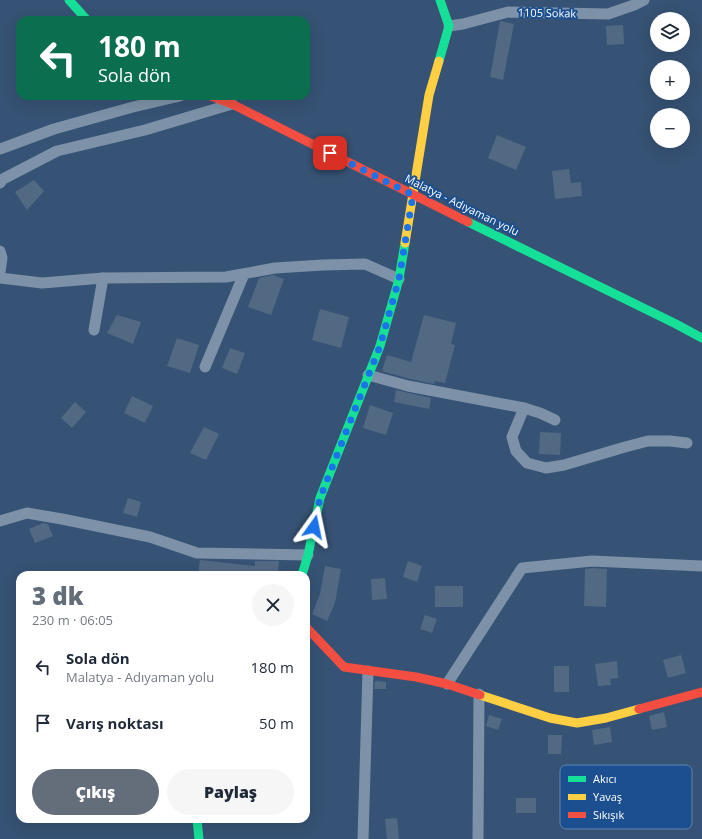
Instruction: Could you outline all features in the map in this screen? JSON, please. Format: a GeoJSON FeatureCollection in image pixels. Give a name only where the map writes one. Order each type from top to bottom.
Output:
{"type":"FeatureCollection","features":[{"type":"Feature","properties":{"kind":"main road"},"geometry":{"type":"LineString","coordinates":[[69,0],[83,16]]}},
{"type":"Feature","properties":{"kind":"main road"},"geometry":{"type":"LineString","coordinates":[[303,571],[320,498],[380,346],[399,279],[429,95],[449,26],[440,0]]}},
{"type":"Feature","properties":{"kind":"main road","name":"Malatya - Adıyaman yolu"},"geometry":{"type":"LineString","coordinates":[[222,100],[702,338]]}},
{"type":"Feature","properties":{"kind":"main road"},"geometry":{"type":"LineString","coordinates":[[310,632],[344,667],[447,684],[550,718],[578,723],[606,718],[702,692]]}},
{"type":"Feature","properties":{"kind":"main road"},"geometry":{"type":"LineString","coordinates":[[197,823],[199,839]]}},
{"type":"Feature","properties":{"kind":"street","name":"1105 Sokak"},"geometry":{"type":"LineString","coordinates":[[449,26],[463,24],[508,12],[608,14],[636,2]]}},
{"type":"Feature","properties":{"kind":"street"},"geometry":{"type":"LineString","coordinates":[[0,149],[54,129],[163,100]]}},
{"type":"Feature","properties":{"kind":"street"},"geometry":{"type":"LineString","coordinates":[[0,183],[3,179],[57,151],[145,130],[232,104]]}},
{"type":"Feature","properties":{"kind":"street"},"geometry":{"type":"LineString","coordinates":[[0,251],[2,258],[0,272]]}},
{"type":"Feature","properties":{"kind":"street"},"geometry":{"type":"LineString","coordinates":[[0,278],[42,283],[103,278],[226,277],[276,268],[365,264],[399,279]]}},
{"type":"Feature","properties":{"kind":"street"},"geometry":{"type":"LineString","coordinates":[[205,367],[244,274]]}},
{"type":"Feature","properties":{"kind":"street"},"geometry":{"type":"LineString","coordinates":[[94,330],[103,278]]}},
{"type":"Feature","properties":{"kind":"street"},"geometry":{"type":"LineString","coordinates":[[368,375],[408,386],[524,408],[555,420]]}},
{"type":"Feature","properties":{"kind":"street"},"geometry":{"type":"LineString","coordinates":[[524,408],[512,437],[516,451],[527,463],[546,468],[564,465],[648,441],[687,442]]}},
{"type":"Feature","properties":{"kind":"street"},"geometry":{"type":"LineString","coordinates":[[0,520],[27,514],[62,519],[150,537],[198,553],[308,555]]}},
{"type":"Feature","properties":{"kind":"street"},"geometry":{"type":"LineString","coordinates":[[447,684],[522,568],[592,561],[702,566]]}},
{"type":"Feature","properties":{"kind":"street"},"geometry":{"type":"LineString","coordinates":[[363,839],[368,671]]}},
{"type":"Feature","properties":{"kind":"street"},"geometry":{"type":"LineString","coordinates":[[478,839],[479,694]]}},
{"type":"Feature","properties":{"kind":"building"},"geometry":{"type":"Polygon","coordinates":[[[500,21],[514,24],[503,80],[490,77],[500,21]]]}},
{"type":"Feature","properties":{"kind":"building"},"geometry":{"type":"Polygon","coordinates":[[[623,25],[624,44],[607,45],[606,26],[623,25]]]}},
{"type":"Feature","properties":{"kind":"building"},"geometry":{"type":"Polygon","coordinates":[[[497,135],[526,147],[516,170],[488,158],[497,135]]]}},
{"type":"Feature","properties":{"kind":"building"},"geometry":{"type":"Polygon","coordinates":[[[569,169],[571,183],[581,182],[582,196],[555,199],[552,171],[569,169]]]}},
{"type":"Feature","properties":{"kind":"building"},"geometry":{"type":"Polygon","coordinates":[[[34,180],[44,191],[27,210],[15,192],[34,180]]]}},
{"type":"Feature","properties":{"kind":"building"},"geometry":{"type":"Polygon","coordinates":[[[273,275],[284,279],[271,315],[248,307],[259,278],[273,275]]]}},
{"type":"Feature","properties":{"kind":"building"},"geometry":{"type":"Polygon","coordinates":[[[320,309],[349,317],[341,348],[312,340],[320,309]]]}},
{"type":"Feature","properties":{"kind":"building"},"geometry":{"type":"Polygon","coordinates":[[[117,315],[141,322],[133,344],[107,333],[117,315]]]}},
{"type":"Feature","properties":{"kind":"building"},"geometry":{"type":"Polygon","coordinates":[[[424,315],[456,323],[451,344],[455,345],[445,383],[435,381],[434,384],[382,371],[387,355],[411,362],[424,315]]]}},
{"type":"Feature","properties":{"kind":"building"},"geometry":{"type":"Polygon","coordinates":[[[177,338],[199,345],[190,373],[167,366],[177,338]]]}},
{"type":"Feature","properties":{"kind":"building"},"geometry":{"type":"Polygon","coordinates":[[[230,348],[245,353],[237,374],[222,368],[230,348]]]}},
{"type":"Feature","properties":{"kind":"building"},"geometry":{"type":"Polygon","coordinates":[[[396,390],[431,398],[429,409],[394,402],[396,390]]]}},
{"type":"Feature","properties":{"kind":"building"},"geometry":{"type":"Polygon","coordinates":[[[132,396],[153,406],[145,423],[124,413],[132,396]]]}},
{"type":"Feature","properties":{"kind":"building"},"geometry":{"type":"Polygon","coordinates":[[[75,402],[86,412],[72,428],[61,418],[75,402]]]}},
{"type":"Feature","properties":{"kind":"building"},"geometry":{"type":"Polygon","coordinates":[[[370,405],[393,413],[386,435],[363,428],[370,405]]]}},
{"type":"Feature","properties":{"kind":"building"},"geometry":{"type":"Polygon","coordinates":[[[204,427],[219,434],[206,460],[190,453],[204,427]]]}},
{"type":"Feature","properties":{"kind":"building"},"geometry":{"type":"Polygon","coordinates":[[[540,432],[561,433],[560,455],[539,454],[540,432]]]}},
{"type":"Feature","properties":{"kind":"building"},"geometry":{"type":"Polygon","coordinates":[[[128,498],[141,502],[137,517],[123,513],[128,498]]]}},
{"type":"Feature","properties":{"kind":"building"},"geometry":{"type":"Polygon","coordinates":[[[43,523],[48,524],[53,536],[35,543],[29,529],[43,523]]]}},
{"type":"Feature","properties":{"kind":"building"},"geometry":{"type":"Polygon","coordinates":[[[200,560],[255,566],[255,561],[279,561],[278,571],[199,571],[200,560]]]}},
{"type":"Feature","properties":{"kind":"building"},"geometry":{"type":"Polygon","coordinates":[[[408,561],[422,566],[417,582],[403,577],[408,561]]]}},
{"type":"Feature","properties":{"kind":"building"},"geometry":{"type":"Polygon","coordinates":[[[325,566],[341,569],[335,603],[327,621],[312,614],[320,594],[325,566]]]}},
{"type":"Feature","properties":{"kind":"building"},"geometry":{"type":"Polygon","coordinates":[[[585,569],[607,569],[606,607],[584,606],[585,569]]]}},
{"type":"Feature","properties":{"kind":"building"},"geometry":{"type":"Polygon","coordinates":[[[385,578],[387,599],[372,600],[371,579],[385,578]]]}},
{"type":"Feature","properties":{"kind":"building"},"geometry":{"type":"Polygon","coordinates":[[[435,586],[463,586],[463,607],[435,607],[435,586]]]}},
{"type":"Feature","properties":{"kind":"building"},"geometry":{"type":"Polygon","coordinates":[[[425,615],[437,619],[432,633],[420,629],[425,615]]]}},
{"type":"Feature","properties":{"kind":"building"},"geometry":{"type":"Polygon","coordinates":[[[681,655],[686,673],[668,678],[663,660],[681,655]]]}},
{"type":"Feature","properties":{"kind":"building"},"geometry":{"type":"Polygon","coordinates":[[[617,661],[618,678],[610,679],[611,685],[598,686],[595,664],[617,661]]]}},
{"type":"Feature","properties":{"kind":"building"},"geometry":{"type":"Polygon","coordinates":[[[554,666],[569,666],[569,692],[554,692],[554,666]]]}},
{"type":"Feature","properties":{"kind":"building"},"geometry":{"type":"Polygon","coordinates":[[[375,681],[386,682],[386,689],[374,689],[375,681]]]}},
{"type":"Feature","properties":{"kind":"building"},"geometry":{"type":"Polygon","coordinates":[[[664,712],[667,727],[652,730],[649,716],[664,712]]]}},
{"type":"Feature","properties":{"kind":"building"},"geometry":{"type":"Polygon","coordinates":[[[489,715],[502,719],[498,730],[486,726],[489,715]]]}},
{"type":"Feature","properties":{"kind":"building"},"geometry":{"type":"Polygon","coordinates":[[[610,727],[612,742],[594,745],[592,730],[610,727]]]}},
{"type":"Feature","properties":{"kind":"building"},"geometry":{"type":"Polygon","coordinates":[[[548,735],[562,735],[561,754],[548,754],[548,735]]]}},
{"type":"Feature","properties":{"kind":"building"},"geometry":{"type":"Polygon","coordinates":[[[516,798],[536,798],[536,813],[516,813],[516,798]]]}},
{"type":"Feature","properties":{"kind":"building"},"geometry":{"type":"Polygon","coordinates":[[[397,818],[399,839],[387,839],[385,819],[397,818]]]}},
{"type":"Feature","properties":{"kind":"traffic: fast"},"geometry":{"type":"LineString","coordinates":[[69,0],[83,16]]}},
{"type":"Feature","properties":{"kind":"traffic: fast"},"geometry":{"type":"LineString","coordinates":[[439,61],[449,26],[440,0]]}},
{"type":"Feature","properties":{"kind":"traffic: fast"},"geometry":{"type":"LineString","coordinates":[[468,222],[702,338]]}},
{"type":"Feature","properties":{"kind":"traffic: fast"},"geometry":{"type":"LineString","coordinates":[[303,571],[320,498],[380,346],[399,279],[405,243]]}},
{"type":"Feature","properties":{"kind":"traffic: fast"},"geometry":{"type":"LineString","coordinates":[[197,823],[199,839]]}},
{"type":"Feature","properties":{"kind":"traffic: slow"},"geometry":{"type":"LineString","coordinates":[[405,243],[429,95],[439,61]]}},
{"type":"Feature","properties":{"kind":"traffic: slow"},"geometry":{"type":"LineString","coordinates":[[480,695],[550,718],[577,723],[606,718],[639,709]]}},
{"type":"Feature","properties":{"kind":"traffic: jam"},"geometry":{"type":"LineString","coordinates":[[222,100],[468,222]]}},
{"type":"Feature","properties":{"kind":"traffic: jam"},"geometry":{"type":"LineString","coordinates":[[310,631],[344,667],[416,677],[447,684],[480,695]]}},
{"type":"Feature","properties":{"kind":"traffic: jam"},"geometry":{"type":"LineString","coordinates":[[639,709],[702,692]]}},
{"type":"Feature","properties":{"kind":"route"},"geometry":{"type":"LineString","coordinates":[[314,527],[320,498],[380,346],[399,279],[413,195],[330,153]]}}]}
